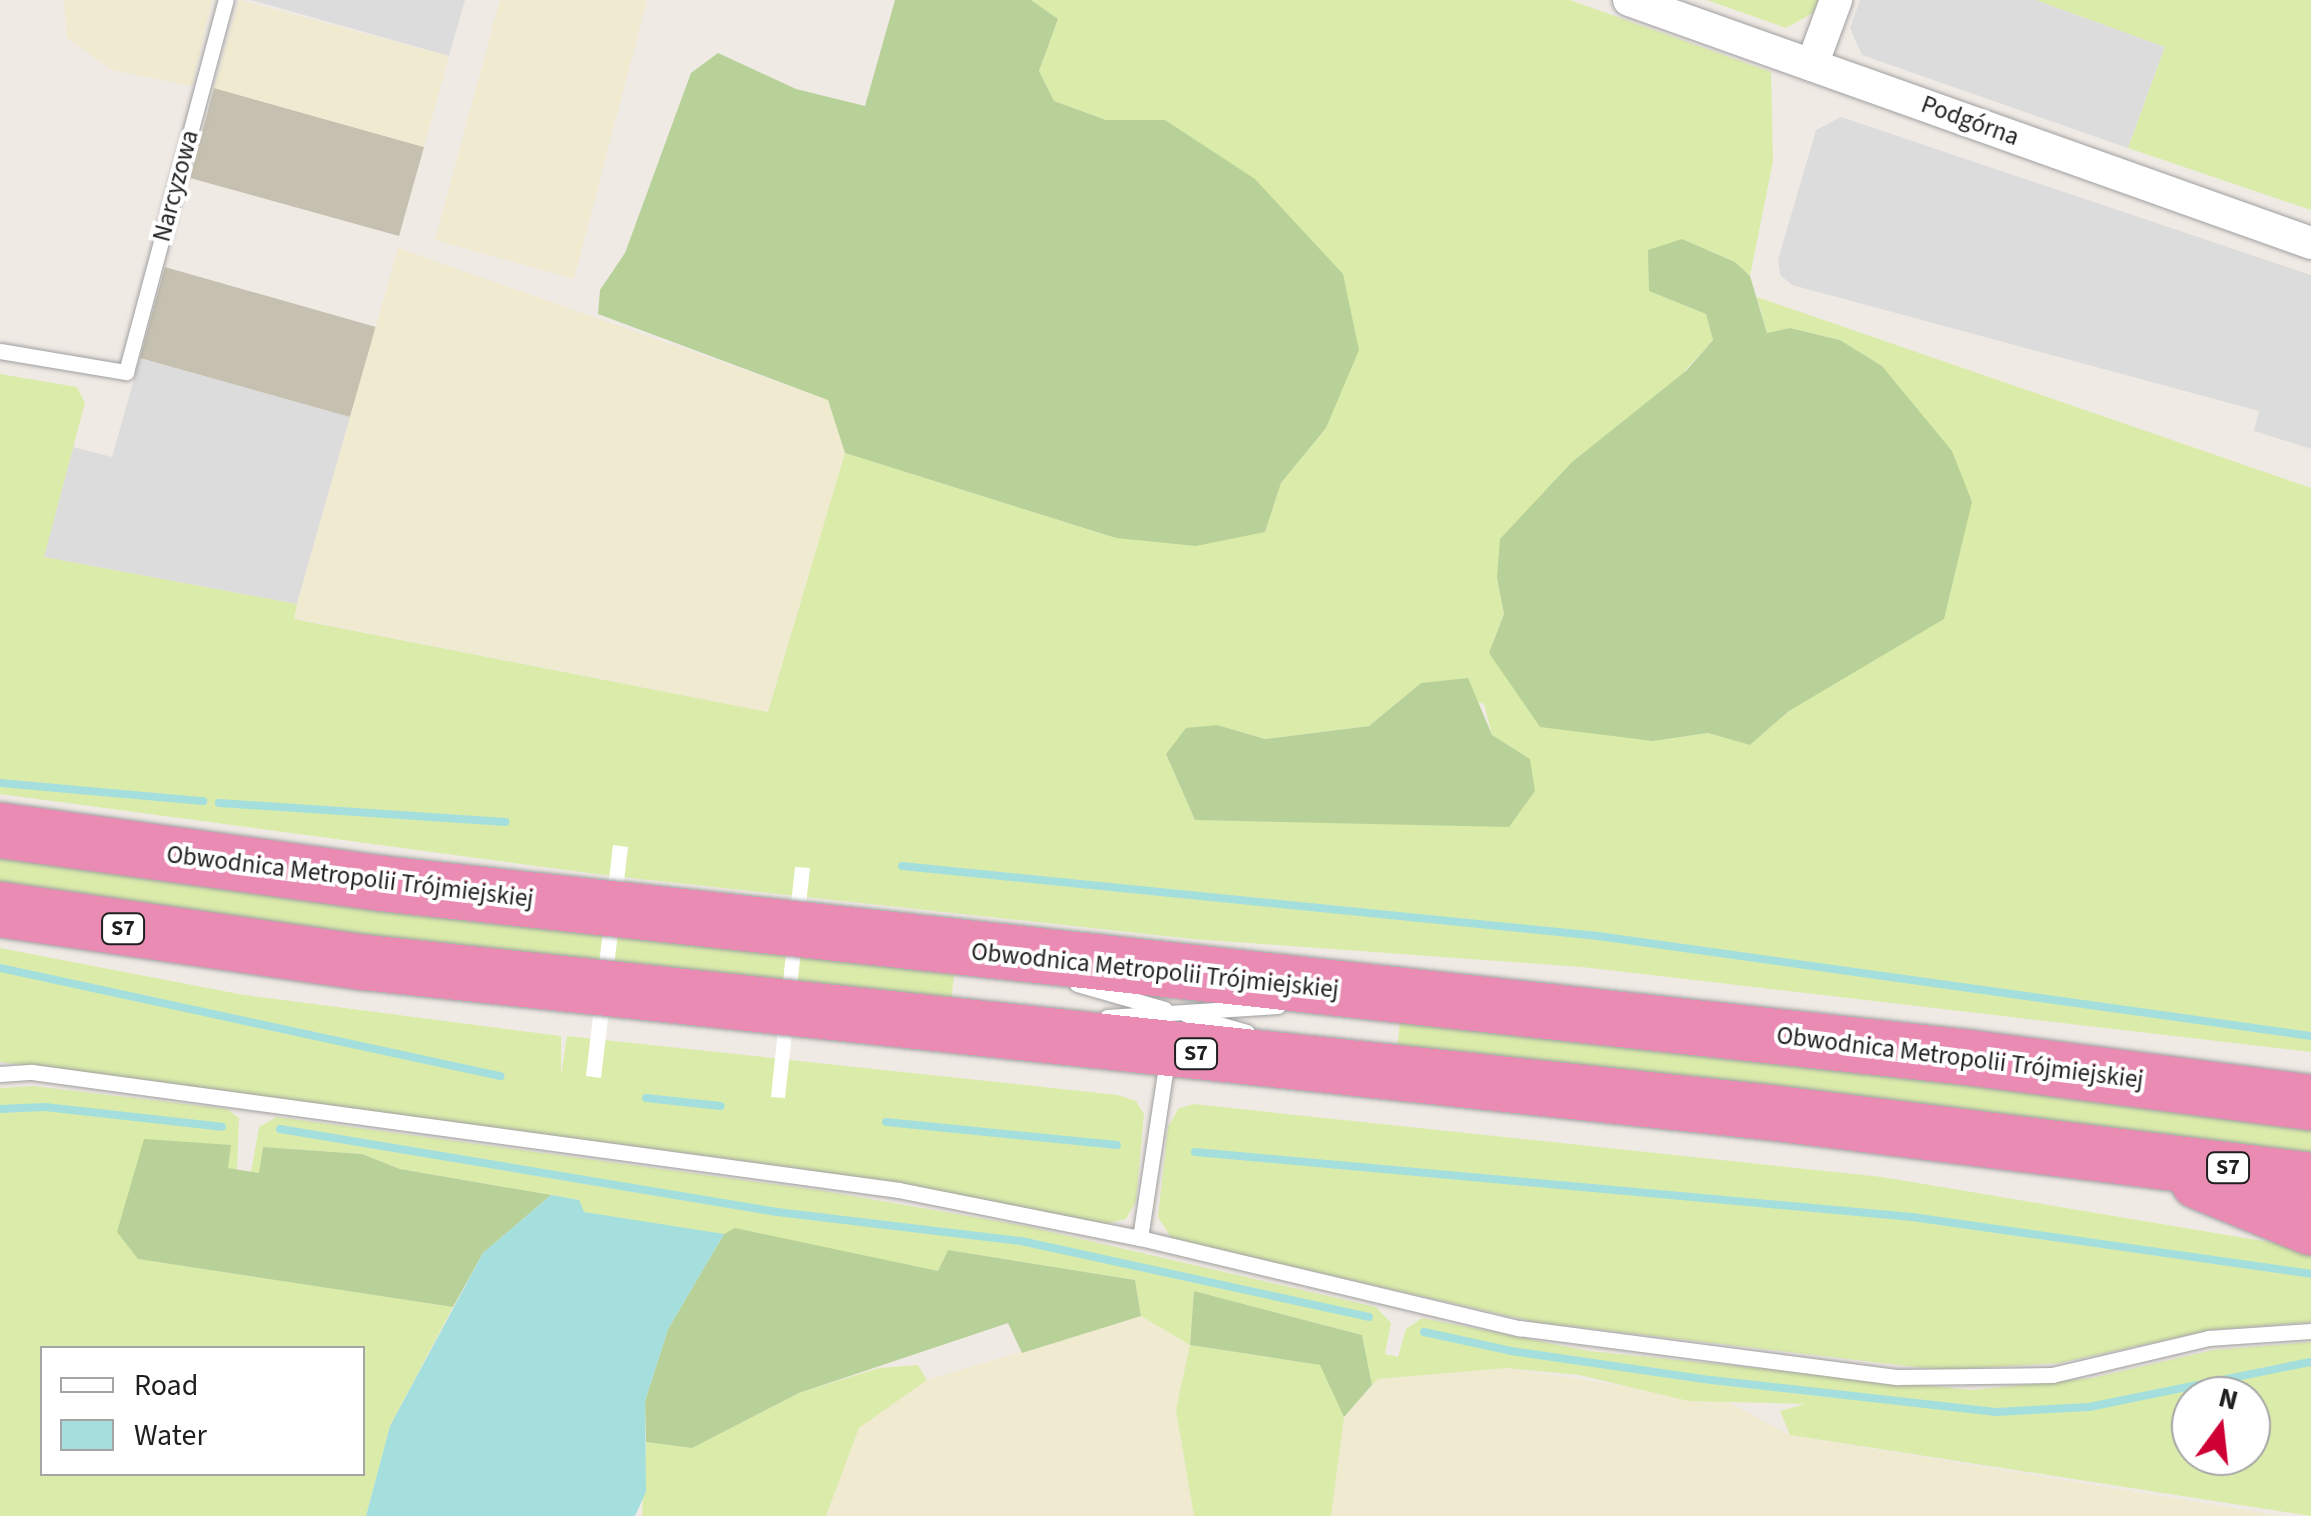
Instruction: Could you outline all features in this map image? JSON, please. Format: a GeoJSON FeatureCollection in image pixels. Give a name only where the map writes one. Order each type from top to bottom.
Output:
{"type":"FeatureCollection","features":[{"type":"Feature","properties":{"kind":"highway","name":"Obwodnica Metropolii Trójmiejskiej"},"geometry":{"type":"LineString","coordinates":[[0,830],[382,883],[957,950],[1968,1057],[2311,1102]]}},
{"type":"Feature","properties":{"kind":"highway","name":"S7"},"geometry":{"type":"LineString","coordinates":[[0,909],[364,962],[948,1028],[1172,1031],[1395,1075],[2145,1156],[2311,1180]]}},
{"type":"Feature","properties":{"kind":"highway"},"geometry":{"type":"LineString","coordinates":[[2145,1156],[2311,1227]]}},
{"type":"Feature","properties":{"kind":"street","name":"Podgórna"},"geometry":{"type":"LineString","coordinates":[[1629,0],[2311,243]]}},
{"type":"Feature","properties":{"kind":"street"},"geometry":{"type":"LineString","coordinates":[[1812,65],[1836,0]]}},
{"type":"Feature","properties":{"kind":"lane","name":"Narcyzowa"},"geometry":{"type":"LineString","coordinates":[[0,351],[126,372],[226,0]]}},
{"type":"Feature","properties":{"kind":"lane"},"geometry":{"type":"LineString","coordinates":[[957,950],[1048,976]]}},
{"type":"Feature","properties":{"kind":"lane"},"geometry":{"type":"LineString","coordinates":[[1066,981],[1172,1031],[1290,1005]]}},
{"type":"Feature","properties":{"kind":"lane"},"geometry":{"type":"LineString","coordinates":[[1309,1004],[1404,998]]}},
{"type":"Feature","properties":{"kind":"lane"},"geometry":{"type":"LineString","coordinates":[[1140,1238],[1172,1031]]}},
{"type":"Feature","properties":{"kind":"lane"},"geometry":{"type":"LineString","coordinates":[[0,1074],[32,1072],[899,1190],[1140,1238],[1519,1328],[1898,1377],[2052,1374],[2208,1338],[2311,1331]]}},
{"type":"Feature","properties":{"kind":"shaded area"},"geometry":{"type":"Polygon","coordinates":[[[64,0],[212,0],[192,86],[112,70],[67,38],[64,0]]]}},
{"type":"Feature","properties":{"kind":"shaded area"},"geometry":{"type":"Polygon","coordinates":[[[239,0],[449,56],[424,147],[214,88],[239,0]]]}},
{"type":"Feature","properties":{"kind":"shaded area"},"geometry":{"type":"Polygon","coordinates":[[[251,0],[465,0],[449,56],[251,0]]]}},
{"type":"Feature","properties":{"kind":"shaded area"},"geometry":{"type":"Polygon","coordinates":[[[500,0],[647,0],[574,279],[435,240],[500,0]]]}},
{"type":"Feature","properties":{"kind":"shaded area"},"geometry":{"type":"Polygon","coordinates":[[[1860,0],[2036,0],[2165,47],[2128,148],[1862,55],[1850,28],[1860,0]]]}},
{"type":"Feature","properties":{"kind":"shaded area"},"geometry":{"type":"Polygon","coordinates":[[[214,88],[424,147],[399,236],[190,178],[214,88]]]}},
{"type":"Feature","properties":{"kind":"shaded area"},"geometry":{"type":"Polygon","coordinates":[[[1841,117],[2311,275],[2311,449],[2254,431],[2259,411],[1792,285],[1780,275],[1778,260],[1816,130],[1841,117]]]}},
{"type":"Feature","properties":{"kind":"shaded area"},"geometry":{"type":"Polygon","coordinates":[[[398,248],[829,400],[845,453],[768,712],[293,618],[398,248]]]}},
{"type":"Feature","properties":{"kind":"shaded area"},"geometry":{"type":"Polygon","coordinates":[[[165,267],[376,327],[350,417],[140,358],[165,267]]]}},
{"type":"Feature","properties":{"kind":"shaded area"},"geometry":{"type":"Polygon","coordinates":[[[140,358],[350,417],[297,604],[43,557],[73,447],[112,457],[140,358]]]}},
{"type":"Feature","properties":{"kind":"shaded area"},"geometry":{"type":"Polygon","coordinates":[[[1141,1316],[1190,1345],[1176,1410],[1194,1516],[826,1516],[859,1428],[927,1380],[1141,1316]]]}},
{"type":"Feature","properties":{"kind":"shaded area"},"geometry":{"type":"Polygon","coordinates":[[[1506,1368],[1728,1402],[1790,1435],[2282,1516],[1331,1516],[1344,1417],[1378,1379],[1506,1368]]]}},
{"type":"Feature","properties":{"kind":"green space"},"geometry":{"type":"Polygon","coordinates":[[[895,0],[1031,0],[1058,19],[1039,71],[1054,101],[1106,120],[1165,120],[1255,179],[1343,274],[1359,350],[1326,428],[1281,483],[1265,532],[1196,546],[1116,538],[845,453],[828,400],[598,314],[600,290],[625,253],[691,73],[718,53],[796,89],[865,106],[895,0]]]}},
{"type":"Feature","properties":{"kind":"green space"},"geometry":{"type":"Polygon","coordinates":[[[1031,0],[1570,0],[1771,72],[1773,161],[1750,276],[1735,262],[1682,239],[1649,291],[1706,314],[1713,340],[1497,578],[1504,614],[1489,653],[1653,741],[1708,733],[1750,745],[1789,711],[1907,401],[1882,366],[1840,340],[1790,328],[1767,333],[1757,297],[2311,488],[2311,1052],[1582,967],[1193,939],[604,875],[0,794],[0,374],[77,387],[85,403],[44,557],[297,604],[294,619],[768,712],[845,453],[1116,538],[1265,532],[1281,483],[1326,428],[1165,120],[1106,120],[1054,101],[1039,71],[1058,19],[1031,0]],[[1421,683],[1369,726],[1265,739],[1217,725],[1166,754],[1195,820],[1438,823],[1530,759],[1492,735],[1484,704],[1421,683]]]}},
{"type":"Feature","properties":{"kind":"green space"},"geometry":{"type":"Polygon","coordinates":[[[1707,0],[1818,0],[1813,13],[1786,28],[1707,0]]]}},
{"type":"Feature","properties":{"kind":"green space"},"geometry":{"type":"Polygon","coordinates":[[[2036,0],[2311,0],[2311,210],[2128,148],[2165,47],[2036,0]]]}},
{"type":"Feature","properties":{"kind":"green space"},"geometry":{"type":"Polygon","coordinates":[[[1682,239],[1735,262],[1750,276],[1767,333],[1790,328],[1840,340],[1882,366],[1952,451],[1972,502],[1944,619],[1789,711],[1750,745],[1708,733],[1653,741],[1540,727],[1489,653],[1504,614],[1497,578],[1500,539],[1572,462],[1687,370],[1713,340],[1706,314],[1649,291],[1648,250],[1682,239]]]}},
{"type":"Feature","properties":{"kind":"green space"},"geometry":{"type":"Polygon","coordinates":[[[1468,678],[1492,735],[1530,759],[1535,791],[1509,827],[1195,820],[1166,754],[1186,728],[1217,725],[1265,739],[1369,726],[1421,683],[1468,678]]]}},
{"type":"Feature","properties":{"kind":"green space"},"geometry":{"type":"Polygon","coordinates":[[[0,848],[955,965],[950,1012],[0,893],[0,848]]]}},
{"type":"Feature","properties":{"kind":"green space"},"geometry":{"type":"Polygon","coordinates":[[[0,948],[244,995],[561,1036],[561,1076],[567,1036],[1118,1095],[1136,1101],[1144,1114],[1136,1201],[1126,1219],[1104,1224],[791,1167],[0,1062],[0,948]]]}},
{"type":"Feature","properties":{"kind":"green space"},"geometry":{"type":"Polygon","coordinates":[[[1401,1013],[2311,1119],[2311,1162],[1396,1059],[1401,1013]]]}},
{"type":"Feature","properties":{"kind":"green space"},"geometry":{"type":"Polygon","coordinates":[[[33,1086],[227,1109],[239,1118],[237,1170],[228,1168],[230,1145],[139,1259],[453,1307],[390,1426],[366,1516],[0,1516],[0,1088],[33,1086]]]}},
{"type":"Feature","properties":{"kind":"green space"},"geometry":{"type":"Polygon","coordinates":[[[1193,1104],[1882,1177],[2311,1249],[2311,1322],[2211,1330],[2059,1363],[1941,1370],[1535,1322],[1172,1239],[1158,1217],[1168,1127],[1178,1109],[1193,1104]]]}},
{"type":"Feature","properties":{"kind":"green space"},"geometry":{"type":"Polygon","coordinates":[[[277,1117],[824,1191],[1025,1226],[1376,1307],[1391,1323],[1385,1354],[1398,1357],[1406,1329],[1422,1318],[1589,1351],[1972,1390],[2092,1378],[2213,1350],[2311,1342],[2311,1516],[1790,1435],[1780,1411],[1805,1404],[1689,1401],[1579,1375],[1506,1368],[1378,1379],[1372,1385],[1362,1335],[1194,1291],[1190,1345],[1141,1316],[1135,1280],[948,1250],[939,1271],[720,1237],[583,1212],[579,1200],[400,1169],[362,1154],[263,1147],[260,1173],[251,1172],[259,1127],[277,1117]]]}},
{"type":"Feature","properties":{"kind":"green space"},"geometry":{"type":"Polygon","coordinates":[[[144,1139],[231,1145],[228,1168],[259,1173],[263,1147],[362,1154],[400,1169],[551,1195],[483,1253],[453,1307],[138,1259],[117,1232],[144,1139]]]}},
{"type":"Feature","properties":{"kind":"green space"},"geometry":{"type":"Polygon","coordinates":[[[735,1228],[938,1271],[948,1250],[1135,1280],[1141,1316],[1022,1353],[1008,1323],[799,1393],[692,1448],[646,1442],[645,1401],[668,1329],[724,1234],[735,1228]]]}},
{"type":"Feature","properties":{"kind":"green space"},"geometry":{"type":"Polygon","coordinates":[[[1194,1291],[1362,1335],[1372,1385],[1344,1417],[1320,1365],[1190,1345],[1194,1291]]]}},
{"type":"Feature","properties":{"kind":"green space"},"geometry":{"type":"Polygon","coordinates":[[[1190,1345],[1321,1365],[1344,1417],[1331,1516],[1194,1516],[1176,1410],[1190,1345]]]}},
{"type":"Feature","properties":{"kind":"green space"},"geometry":{"type":"Polygon","coordinates":[[[918,1365],[927,1380],[859,1428],[826,1516],[642,1516],[646,1442],[692,1448],[799,1393],[879,1368],[918,1365]]]}},
{"type":"Feature","properties":{"kind":"water"},"geometry":{"type":"Polygon","coordinates":[[[551,1195],[579,1200],[584,1212],[724,1234],[668,1329],[645,1401],[646,1492],[635,1516],[366,1516],[390,1426],[483,1253],[551,1195]]]}},
{"type":"Feature","properties":{"kind":"pier"},"geometry":{"type":"Polygon","coordinates":[[[613,845],[628,847],[601,1078],[586,1076],[613,845]]]}},
{"type":"Feature","properties":{"kind":"pier"},"geometry":{"type":"Polygon","coordinates":[[[795,867],[810,868],[785,1098],[771,1097],[795,867]]]}},
{"type":"Feature","properties":{"kind":"waterway"},"geometry":{"type":"LineString","coordinates":[[0,783],[203,801]]}},
{"type":"Feature","properties":{"kind":"waterway"},"geometry":{"type":"LineString","coordinates":[[219,803],[505,822]]}},
{"type":"Feature","properties":{"kind":"waterway"},"geometry":{"type":"LineString","coordinates":[[902,866],[1598,936],[2311,1036]]}},
{"type":"Feature","properties":{"kind":"waterway"},"geometry":{"type":"LineString","coordinates":[[0,968],[500,1076]]}},
{"type":"Feature","properties":{"kind":"waterway"},"geometry":{"type":"LineString","coordinates":[[646,1098],[721,1106]]}},
{"type":"Feature","properties":{"kind":"waterway"},"geometry":{"type":"LineString","coordinates":[[0,1109],[45,1107],[222,1127]]}},
{"type":"Feature","properties":{"kind":"waterway"},"geometry":{"type":"LineString","coordinates":[[886,1122],[1117,1145]]}},
{"type":"Feature","properties":{"kind":"waterway"},"geometry":{"type":"LineString","coordinates":[[280,1129],[777,1212],[1021,1241],[1369,1317]]}},
{"type":"Feature","properties":{"kind":"waterway"},"geometry":{"type":"LineString","coordinates":[[1195,1152],[1912,1217],[2311,1274]]}},
{"type":"Feature","properties":{"kind":"waterway"},"geometry":{"type":"LineString","coordinates":[[1424,1332],[1511,1351],[1711,1380],[1996,1412],[2089,1407],[2311,1362]]}}]}
